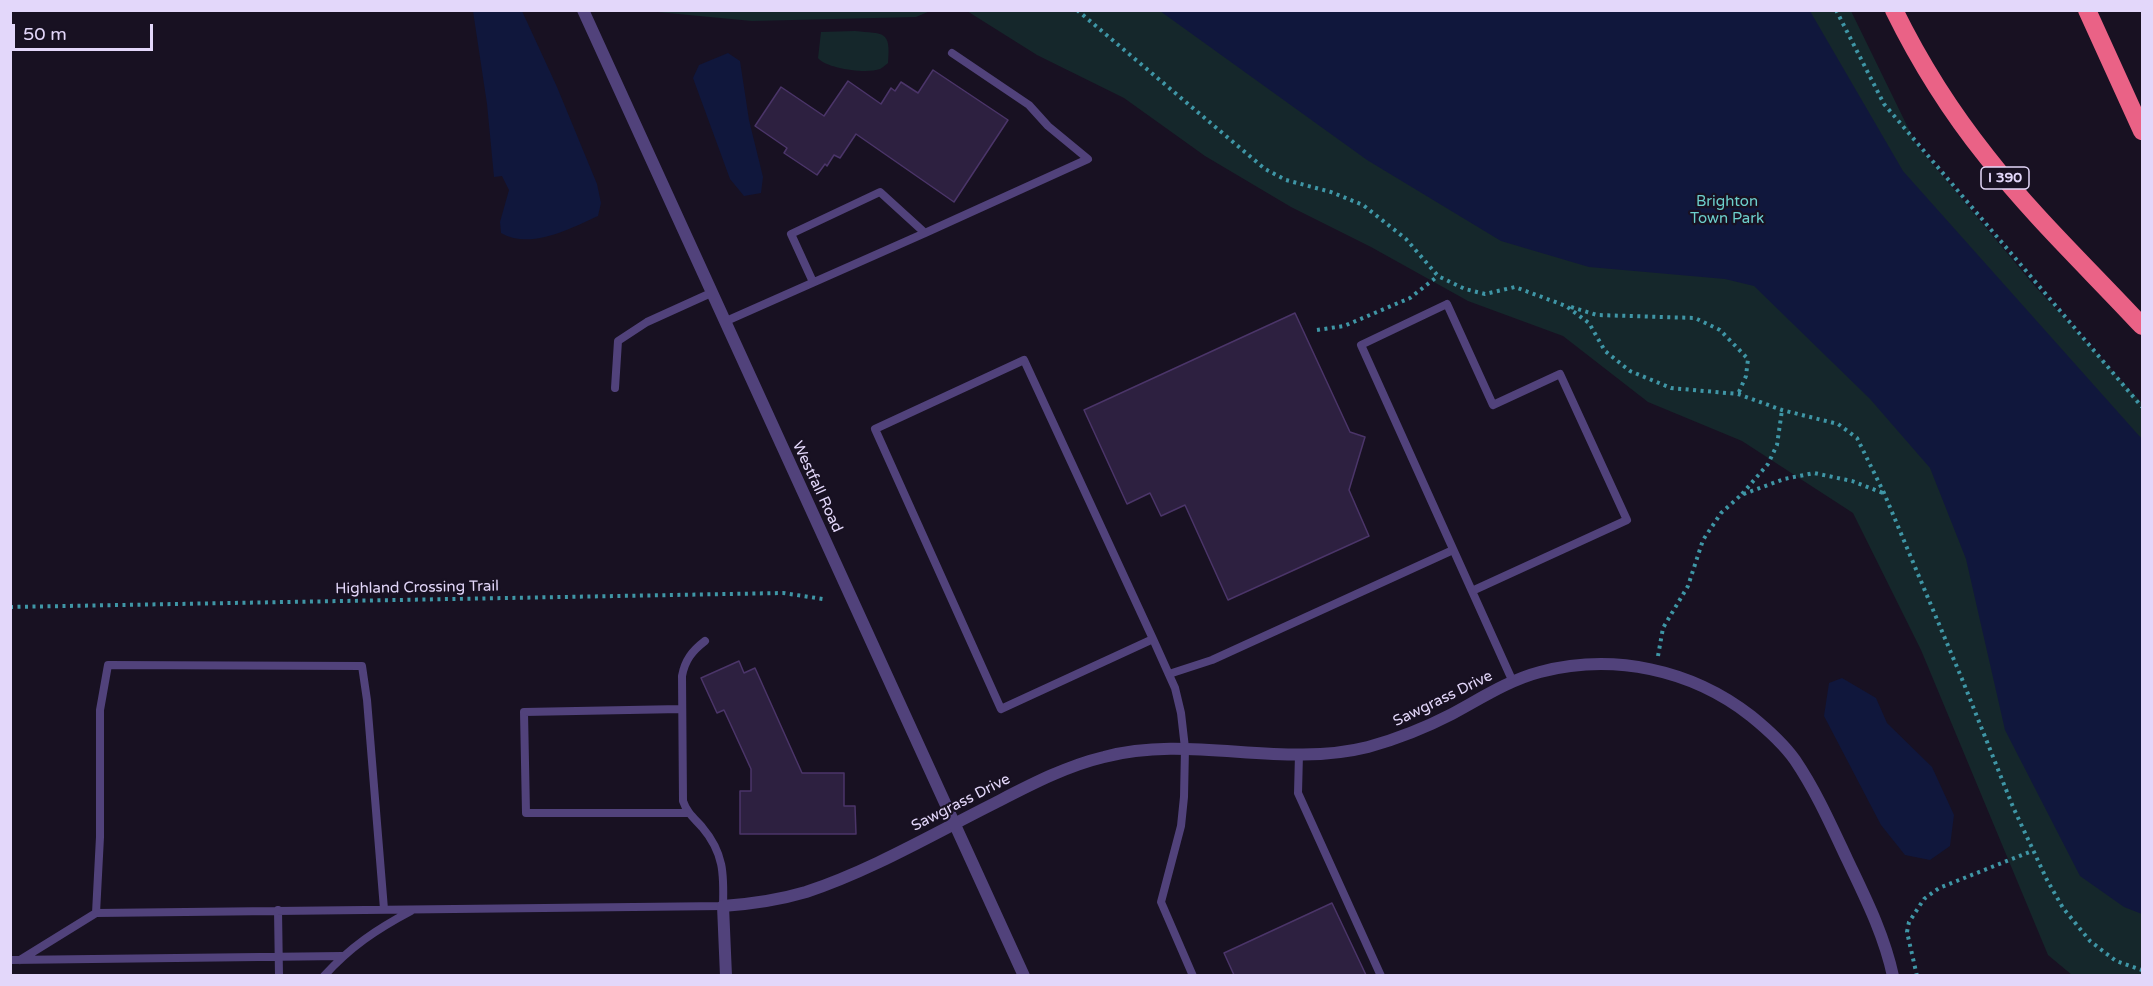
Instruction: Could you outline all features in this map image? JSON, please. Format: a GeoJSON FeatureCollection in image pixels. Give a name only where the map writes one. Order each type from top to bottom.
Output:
{"type":"FeatureCollection","features":[{"type":"Feature","properties":{"kind":"highway","name":"I 390"},"geometry":{"type":"LineString","coordinates":[[1894,10],[1906,35],[1944,98],[1988,158],[2142,326]]}},
{"type":"Feature","properties":{"kind":"highway"},"geometry":{"type":"LineString","coordinates":[[2087,10],[2142,131]]}},
{"type":"Feature","properties":{"kind":"street","name":"Westfall Road"},"geometry":{"type":"LineString","coordinates":[[583,10],[1024,975]]}},
{"type":"Feature","properties":{"kind":"street","name":"Sawgrass Drive"},"geometry":{"type":"LineString","coordinates":[[723,906],[753,903],[803,893],[866,869],[1033,784],[1099,758],[1127,751],[1154,748],[1299,754],[1339,753],[1390,741],[1431,725],[1512,682],[1536,673],[1596,663],[1626,664],[1684,678],[1714,692],[1742,709],[1771,732],[1794,758],[1817,796],[1878,927],[1893,975]]}},
{"type":"Feature","properties":{"kind":"street"},"geometry":{"type":"LineString","coordinates":[[723,906],[726,975]]}},
{"type":"Feature","properties":{"kind":"lane"},"geometry":{"type":"LineString","coordinates":[[724,322],[1088,159],[1048,126],[1029,105],[952,53]]}},
{"type":"Feature","properties":{"kind":"lane"},"geometry":{"type":"LineString","coordinates":[[813,282],[791,234],[880,192],[925,232]]}},
{"type":"Feature","properties":{"kind":"lane"},"geometry":{"type":"LineString","coordinates":[[615,388],[618,341],[647,322],[711,293]]}},
{"type":"Feature","properties":{"kind":"lane"},"geometry":{"type":"LineString","coordinates":[[1472,591],[1627,520],[1560,374],[1493,405],[1447,304],[1361,345],[1512,682]]}},
{"type":"Feature","properties":{"kind":"lane"},"geometry":{"type":"LineString","coordinates":[[1153,639],[1001,709],[875,429],[1024,360],[1153,639],[1175,688],[1181,713],[1185,748],[1184,796],[1181,826],[1161,902],[1193,975]]}},
{"type":"Feature","properties":{"kind":"lane"},"geometry":{"type":"LineString","coordinates":[[1169,674],[1212,660],[1453,550]]}},
{"type":"Feature","properties":{"kind":"lane"},"geometry":{"type":"LineString","coordinates":[[15,960],[96,913],[723,906],[724,878],[722,862],[716,845],[687,813],[683,801],[681,676],[685,662],[705,641]]}},
{"type":"Feature","properties":{"kind":"lane"},"geometry":{"type":"LineString","coordinates":[[96,913],[100,837],[100,710],[108,665],[362,666],[367,700],[384,909]]}},
{"type":"Feature","properties":{"kind":"lane"},"geometry":{"type":"LineString","coordinates":[[681,709],[524,712],[526,813],[687,813]]}},
{"type":"Feature","properties":{"kind":"lane"},"geometry":{"type":"LineString","coordinates":[[1299,754],[1298,794],[1381,975]]}},
{"type":"Feature","properties":{"kind":"lane"},"geometry":{"type":"LineString","coordinates":[[324,975],[342,956],[378,928],[414,909]]}},
{"type":"Feature","properties":{"kind":"lane"},"geometry":{"type":"LineString","coordinates":[[279,910],[279,975]]}},
{"type":"Feature","properties":{"kind":"lane"},"geometry":{"type":"LineString","coordinates":[[15,960],[342,956]]}},
{"type":"Feature","properties":{"kind":"path"},"geometry":{"type":"LineString","coordinates":[[1077,10],[1265,169],[1286,180],[1331,192],[1363,205],[1406,239],[1438,276],[1465,289],[1485,294],[1515,287],[1597,315],[1695,318],[1720,330],[1748,359],[1746,376],[1738,394]]}},
{"type":"Feature","properties":{"kind":"path"},"geometry":{"type":"LineString","coordinates":[[1836,10],[1884,104],[2142,407]]}},
{"type":"Feature","properties":{"kind":"path"},"geometry":{"type":"LineString","coordinates":[[1317,330],[1344,326],[1410,298],[1438,276]]}},
{"type":"Feature","properties":{"kind":"path"},"geometry":{"type":"LineString","coordinates":[[1566,306],[1589,323],[1605,351],[1630,371],[1671,388],[1738,394],[1782,410],[1838,424],[1857,438],[1884,494],[2032,851],[2063,908],[2090,941],[2116,961],[2142,970]]}},
{"type":"Feature","properties":{"kind":"path"},"geometry":{"type":"LineString","coordinates":[[1657,658],[1663,628],[1688,586],[1703,540],[1721,513],[1742,495],[1768,464],[1777,445],[1782,410]]}},
{"type":"Feature","properties":{"kind":"path"},"geometry":{"type":"LineString","coordinates":[[1742,495],[1784,478],[1814,473],[1852,482],[1884,494]]}},
{"type":"Feature","properties":{"kind":"path","name":"Highland Crossing Trail"},"geometry":{"type":"LineString","coordinates":[[10,607],[783,593],[823,599]]}},
{"type":"Feature","properties":{"kind":"path"},"geometry":{"type":"LineString","coordinates":[[1917,975],[1907,932],[1909,922],[1924,899],[1939,888],[2032,851]]}},
{"type":"Feature","properties":{"kind":"green space"},"geometry":{"type":"Polygon","coordinates":[[[647,11],[930,11],[916,17],[752,21],[647,11]]]}},
{"type":"Feature","properties":{"kind":"green space","name":"Brighton Town Park"},"geometry":{"type":"Polygon","coordinates":[[[967,11],[1851,11],[1916,144],[2033,284],[2142,403],[2142,975],[2072,975],[2048,955],[1921,650],[1853,513],[1742,441],[1648,402],[1563,336],[1468,301],[1371,247],[1291,207],[1205,156],[1124,98],[1037,55],[967,11]]]}},
{"type":"Feature","properties":{"kind":"green space"},"geometry":{"type":"Polygon","coordinates":[[[855,31],[884,36],[888,44],[888,63],[880,69],[857,71],[838,68],[818,58],[821,32],[855,31]]]}},
{"type":"Feature","properties":{"kind":"water"},"geometry":{"type":"Polygon","coordinates":[[[473,11],[522,11],[557,87],[597,184],[601,203],[598,216],[562,232],[537,239],[513,238],[501,233],[500,222],[509,190],[502,176],[494,177],[487,104],[473,11]]]}},
{"type":"Feature","properties":{"kind":"water","name":"Brighton Town Park"},"geometry":{"type":"Polygon","coordinates":[[[1160,11],[1810,11],[1903,171],[2142,439],[2142,914],[2124,907],[2080,876],[2005,730],[1966,559],[1930,468],[1870,399],[1754,286],[1725,279],[1589,267],[1501,241],[1367,160],[1160,11]]]}},
{"type":"Feature","properties":{"kind":"water"},"geometry":{"type":"Polygon","coordinates":[[[728,53],[740,61],[749,120],[763,177],[761,193],[744,196],[730,179],[693,78],[699,65],[728,53]]]}},
{"type":"Feature","properties":{"kind":"water"},"geometry":{"type":"Polygon","coordinates":[[[1842,678],[1876,698],[1887,723],[1932,767],[1954,815],[1950,846],[1930,860],[1905,855],[1881,825],[1824,716],[1829,683],[1842,678]]]}},
{"type":"Feature","properties":{"kind":"building"},"geometry":{"type":"Polygon","coordinates":[[[933,70],[1008,120],[954,202],[856,134],[840,158],[834,155],[817,175],[784,153],[787,148],[755,126],[781,87],[824,116],[848,81],[881,104],[891,88],[895,91],[901,82],[918,93],[933,70]]]}},
{"type":"Feature","properties":{"kind":"building"},"geometry":{"type":"Polygon","coordinates":[[[1295,313],[1350,432],[1365,437],[1349,490],[1369,536],[1228,600],[1185,505],[1161,516],[1150,493],[1127,504],[1084,410],[1295,313]]]}},
{"type":"Feature","properties":{"kind":"building"},"geometry":{"type":"Polygon","coordinates":[[[739,661],[744,673],[755,668],[802,773],[844,773],[844,806],[855,806],[856,834],[740,834],[740,791],[751,791],[751,769],[724,710],[717,713],[701,678],[739,661]]]}},
{"type":"Feature","properties":{"kind":"building"},"geometry":{"type":"Polygon","coordinates":[[[1332,903],[1366,975],[1234,975],[1224,953],[1332,903]]]}}]}
